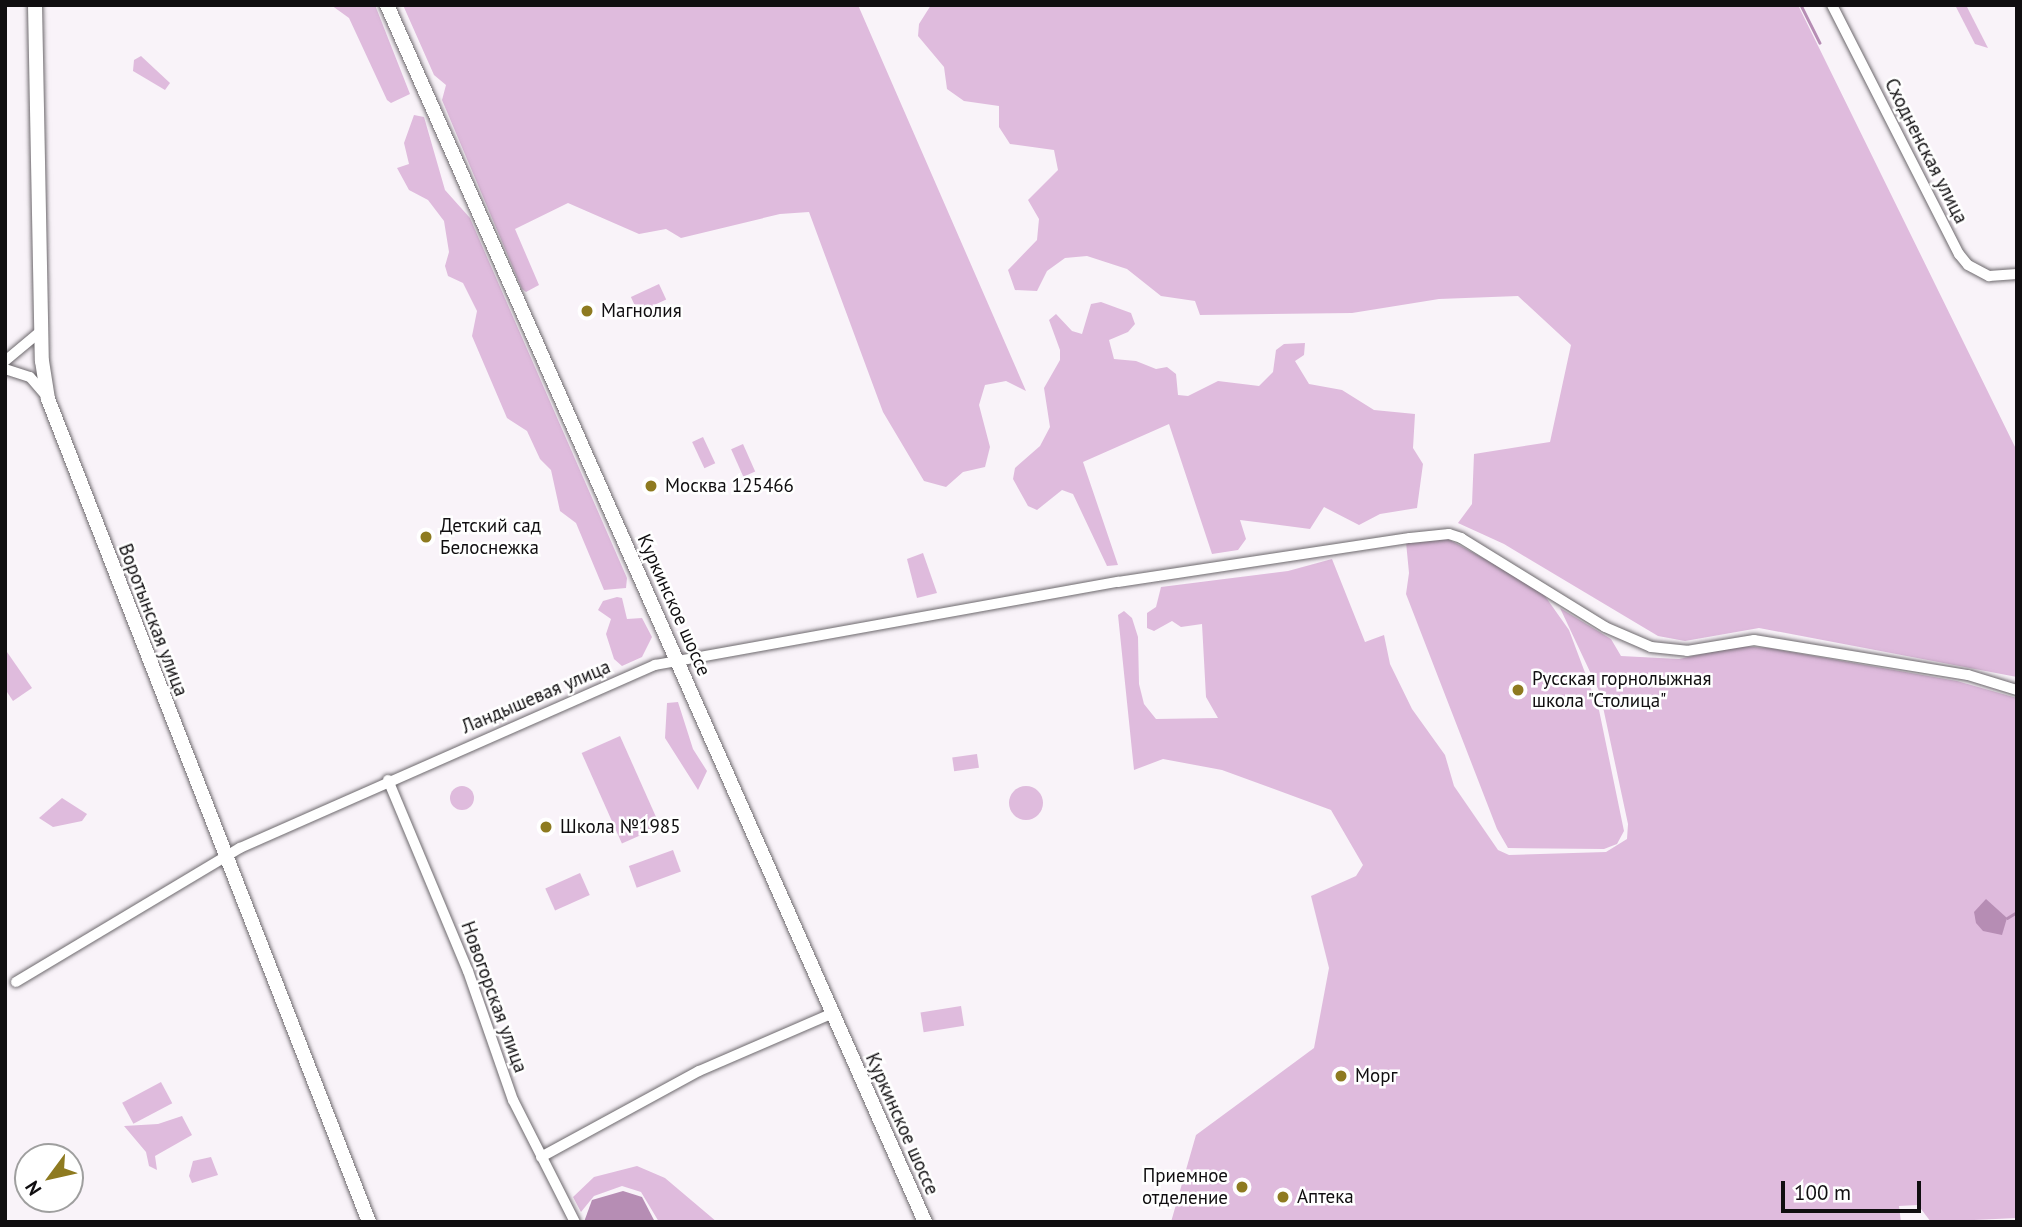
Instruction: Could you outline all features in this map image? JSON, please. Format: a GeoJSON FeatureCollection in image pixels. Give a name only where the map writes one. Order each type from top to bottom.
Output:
{"type":"FeatureCollection","features":[{"type":"Feature","properties":{"kind":"main road","name":"Воротынская улица"},"geometry":{"type":"LineString","coordinates":[[35,5],[41,331],[48,398],[369,1222]]}},
{"type":"Feature","properties":{"kind":"main road","name":"Куркинское шоссе"},"geometry":{"type":"LineString","coordinates":[[387,5],[678,658],[831,1014],[925,1222]]}},
{"type":"Feature","properties":{"kind":"street","name":"Сходненская улица"},"geometry":{"type":"LineString","coordinates":[[1832,5],[1959,254],[1968,265],[1989,275],[2017,274]]}},
{"type":"Feature","properties":{"kind":"street"},"geometry":{"type":"LineString","coordinates":[[5,361],[41,331]]}},
{"type":"Feature","properties":{"kind":"street"},"geometry":{"type":"LineString","coordinates":[[5,369],[30,376],[48,398]]}},
{"type":"Feature","properties":{"kind":"street","name":"Ландышевая улица"},"geometry":{"type":"LineString","coordinates":[[16,982],[226,857],[388,780],[678,658],[1118,582],[1449,534],[1479,547],[1605,627],[1651,647],[1686,651],[1754,640],[1968,675],[2017,690]]}},
{"type":"Feature","properties":{"kind":"street","name":"Новогорская улица"},"geometry":{"type":"LineString","coordinates":[[388,780],[468,971],[513,1100],[575,1222]]}},
{"type":"Feature","properties":{"kind":"street"},"geometry":{"type":"LineString","coordinates":[[541,1157],[699,1071],[831,1014]]}},
{"type":"Feature","properties":{"kind":"shaded area"},"geometry":{"type":"Polygon","coordinates":[[[331,5],[375,5],[410,94],[391,103],[387,100],[349,18],[331,5]]]}},
{"type":"Feature","properties":{"kind":"shaded area"},"geometry":{"type":"Polygon","coordinates":[[[403,5],[858,5],[1026,391],[1006,381],[985,385],[979,405],[990,447],[985,467],[963,472],[946,487],[924,481],[883,412],[809,212],[780,214],[681,238],[666,229],[639,234],[568,203],[515,229],[539,285],[526,292],[522,289],[442,100],[446,85],[434,75],[403,5]]]}},
{"type":"Feature","properties":{"kind":"shaded area"},"geometry":{"type":"Polygon","coordinates":[[[931,5],[1798,5],[2017,451],[2017,677],[1759,628],[1685,641],[1658,636],[1504,544],[1458,523],[1472,504],[1474,454],[1550,442],[1571,345],[1518,296],[1439,299],[1352,313],[1200,315],[1195,301],[1161,296],[1127,269],[1087,256],[1065,258],[1047,271],[1037,291],[1015,290],[1008,270],[1037,240],[1039,219],[1028,200],[1058,170],[1054,150],[1010,144],[999,127],[999,106],[964,101],[947,89],[944,67],[918,36],[919,24],[931,5]]]}},
{"type":"Feature","properties":{"kind":"shaded area"},"geometry":{"type":"Polygon","coordinates":[[[1955,5],[1966,5],[1988,48],[1975,44],[1955,5]]]}},
{"type":"Feature","properties":{"kind":"shaded area"},"geometry":{"type":"Polygon","coordinates":[[[141,56],[170,83],[165,90],[133,71],[134,60],[141,56]]]}},
{"type":"Feature","properties":{"kind":"shaded area"},"geometry":{"type":"Polygon","coordinates":[[[414,115],[424,117],[445,190],[470,218],[627,578],[626,588],[604,590],[576,523],[560,511],[551,470],[540,459],[527,431],[507,418],[472,336],[477,311],[463,283],[448,276],[445,266],[449,252],[444,221],[428,200],[409,190],[397,168],[409,164],[404,143],[414,115]]]}},
{"type":"Feature","properties":{"kind":"shaded area"},"geometry":{"type":"Polygon","coordinates":[[[659,284],[666,299],[638,313],[631,297],[659,284]]]}},
{"type":"Feature","properties":{"kind":"shaded area"},"geometry":{"type":"Polygon","coordinates":[[[1101,302],[1131,313],[1135,324],[1128,332],[1109,340],[1114,359],[1136,361],[1156,369],[1167,367],[1176,374],[1178,395],[1188,396],[1218,381],[1259,386],[1273,372],[1276,350],[1284,344],[1305,343],[1304,355],[1295,361],[1309,384],[1342,390],[1374,410],[1415,414],[1413,448],[1423,464],[1417,508],[1380,514],[1359,525],[1324,507],[1310,529],[1240,520],[1246,539],[1238,550],[1212,554],[1169,424],[1083,462],[1118,565],[1107,566],[1073,494],[1062,490],[1037,510],[1028,506],[1013,479],[1015,468],[1040,446],[1050,427],[1044,388],[1060,360],[1060,350],[1049,320],[1056,314],[1072,331],[1082,334],[1091,304],[1101,302]]]}},
{"type":"Feature","properties":{"kind":"shaded area"},"geometry":{"type":"Polygon","coordinates":[[[703,437],[715,463],[704,468],[692,442],[703,437]]]}},
{"type":"Feature","properties":{"kind":"shaded area"},"geometry":{"type":"Polygon","coordinates":[[[743,444],[755,471],[743,477],[731,449],[743,444]]]}},
{"type":"Feature","properties":{"kind":"shaded area","name":"Русская горнолыжная школа \"Столица\""},"geometry":{"type":"Polygon","coordinates":[[[1448,539],[1540,589],[1569,630],[1599,710],[1624,831],[1617,844],[1604,849],[1508,848],[1497,829],[1406,594],[1409,573],[1406,542],[1448,539]]]}},
{"type":"Feature","properties":{"kind":"shaded area"},"geometry":{"type":"Polygon","coordinates":[[[923,553],[937,593],[917,598],[907,559],[923,553]]]}},
{"type":"Feature","properties":{"kind":"shaded area"},"geometry":{"type":"Polygon","coordinates":[[[1332,559],[1365,642],[1384,635],[1390,664],[1412,709],[1445,755],[1454,786],[1498,850],[1509,855],[1606,852],[1627,839],[1628,824],[1600,693],[1560,608],[1611,639],[1621,656],[1679,659],[1739,646],[1768,648],[1957,681],[2017,698],[2017,1218],[1931,1222],[1918,1205],[1899,1206],[1901,1222],[1171,1222],[1196,1135],[1314,1048],[1329,968],[1311,896],[1356,876],[1363,865],[1331,810],[1222,770],[1163,759],[1134,770],[1118,615],[1124,611],[1132,618],[1138,637],[1139,684],[1144,704],[1156,719],[1218,718],[1206,697],[1202,624],[1181,627],[1172,621],[1154,631],[1147,628],[1147,613],[1156,607],[1161,587],[1288,571],[1332,559]]]}},
{"type":"Feature","properties":{"kind":"shaded area"},"geometry":{"type":"Polygon","coordinates":[[[622,598],[627,619],[642,618],[652,637],[642,657],[622,666],[614,659],[606,634],[611,619],[598,610],[603,601],[622,598]]]}},
{"type":"Feature","properties":{"kind":"shaded area"},"geometry":{"type":"Polygon","coordinates":[[[7,652],[32,688],[13,701],[5,689],[7,652]]]}},
{"type":"Feature","properties":{"kind":"shaded area"},"geometry":{"type":"Polygon","coordinates":[[[678,702],[693,749],[707,771],[698,790],[665,738],[667,703],[678,702]]]}},
{"type":"Feature","properties":{"kind":"shaded area"},"geometry":{"type":"Polygon","coordinates":[[[620,736],[660,826],[622,844],[582,753],[620,736]]]}},
{"type":"Feature","properties":{"kind":"shaded area"},"geometry":{"type":"Polygon","coordinates":[[[977,754],[979,768],[954,771],[952,757],[977,754]]]}},
{"type":"Feature","properties":{"kind":"shaded area"},"geometry":{"type":"Polygon","coordinates":[[[462,786],[473,793],[474,798],[467,809],[462,810],[451,803],[450,798],[457,787],[462,786]]]}},
{"type":"Feature","properties":{"kind":"shaded area"},"geometry":{"type":"Polygon","coordinates":[[[1026,786],[1038,791],[1043,803],[1038,815],[1026,820],[1014,815],[1009,803],[1014,791],[1026,786]]]}},
{"type":"Feature","properties":{"kind":"shaded area"},"geometry":{"type":"Polygon","coordinates":[[[62,798],[87,814],[82,821],[53,827],[39,818],[62,798]]]}},
{"type":"Feature","properties":{"kind":"shaded area"},"geometry":{"type":"Polygon","coordinates":[[[673,850],[681,872],[637,888],[629,866],[673,850]]]}},
{"type":"Feature","properties":{"kind":"shaded area"},"geometry":{"type":"Polygon","coordinates":[[[580,873],[590,895],[555,910],[545,888],[580,873]]]}},
{"type":"Feature","properties":{"kind":"shaded area"},"geometry":{"type":"Polygon","coordinates":[[[1986,899],[2007,918],[2002,935],[1983,931],[1976,923],[1974,912],[1986,899]]]}},
{"type":"Feature","properties":{"kind":"shaded area"},"geometry":{"type":"Polygon","coordinates":[[[961,1006],[964,1026],[924,1032],[921,1012],[961,1006]]]}},
{"type":"Feature","properties":{"kind":"shaded area"},"geometry":{"type":"Polygon","coordinates":[[[161,1082],[172,1103],[133,1124],[122,1103],[161,1082]]]}},
{"type":"Feature","properties":{"kind":"shaded area"},"geometry":{"type":"Polygon","coordinates":[[[182,1116],[192,1135],[155,1156],[157,1170],[149,1166],[146,1152],[124,1126],[158,1124],[182,1116]]]}},
{"type":"Feature","properties":{"kind":"shaded area"},"geometry":{"type":"Polygon","coordinates":[[[211,1157],[218,1175],[192,1183],[189,1176],[193,1161],[211,1157]]]}},
{"type":"Feature","properties":{"kind":"shaded area"},"geometry":{"type":"Polygon","coordinates":[[[637,1166],[665,1178],[717,1222],[659,1222],[641,1192],[622,1186],[594,1196],[581,1212],[573,1197],[594,1177],[637,1166]]]}},
{"type":"Feature","properties":{"kind":"shaded area"},"geometry":{"type":"Polygon","coordinates":[[[623,1191],[642,1197],[655,1222],[584,1222],[592,1200],[623,1191]]]}},
{"type":"Feature","properties":{"kind":"waterway"},"geometry":{"type":"LineString","coordinates":[[1801,5],[1820,43]]}},
{"type":"Feature","properties":{"kind":"waterway"},"geometry":{"type":"LineString","coordinates":[[2007,918],[2017,912]]}},
{"type":"Feature","properties":{"kind":"place","name":"Магнолия"},"geometry":{"type":"Point","coordinates":[587,311]}},
{"type":"Feature","properties":{"kind":"place","name":"Москва 125466"},"geometry":{"type":"Point","coordinates":[651,486]}},
{"type":"Feature","properties":{"kind":"place","name":"Детский сад Белоснежка"},"geometry":{"type":"Point","coordinates":[426,537]}},
{"type":"Feature","properties":{"kind":"place","name":"Русская горнолыжная школа \"Столица\""},"geometry":{"type":"Point","coordinates":[1518,690]}},
{"type":"Feature","properties":{"kind":"place","name":"Школа №1985"},"geometry":{"type":"Point","coordinates":[546,827]}},
{"type":"Feature","properties":{"kind":"place","name":"Морг"},"geometry":{"type":"Point","coordinates":[1341,1076]}},
{"type":"Feature","properties":{"kind":"place","name":"Приемное отделение"},"geometry":{"type":"Point","coordinates":[1242,1187]}},
{"type":"Feature","properties":{"kind":"place","name":"Аптека"},"geometry":{"type":"Point","coordinates":[1283,1197]}}]}
